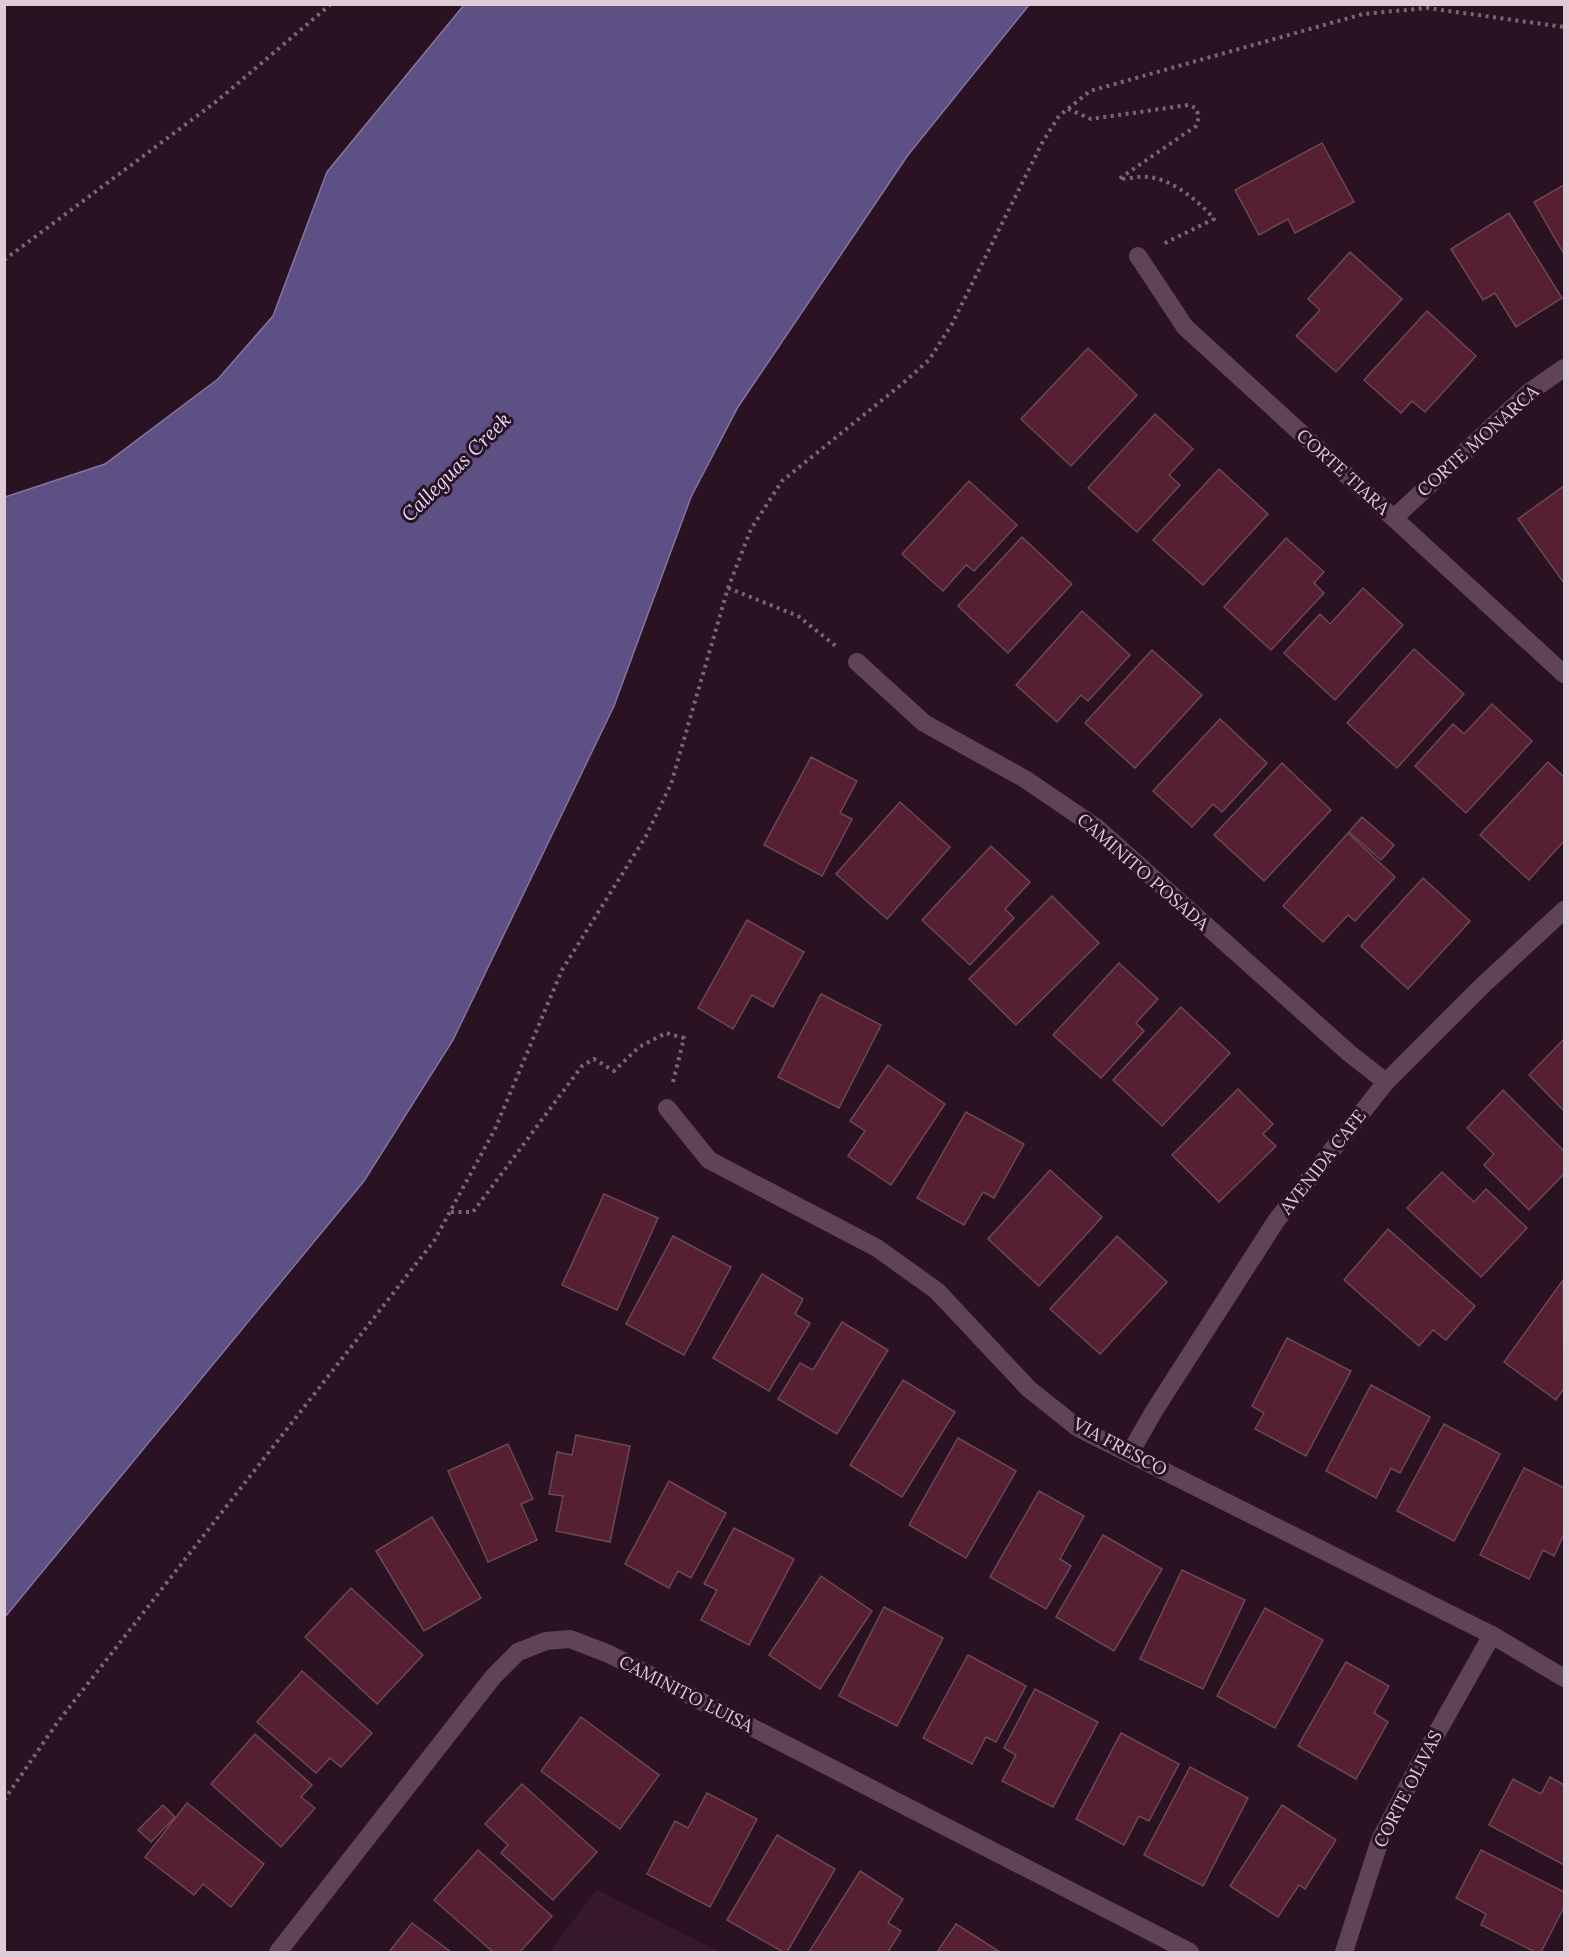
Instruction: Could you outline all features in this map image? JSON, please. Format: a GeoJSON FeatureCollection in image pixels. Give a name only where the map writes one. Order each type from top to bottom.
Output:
{"type":"FeatureCollection","features":[{"type":"Feature","properties":{"kind":"street","name":"CORTE TIARA"},"geometry":{"type":"LineString","coordinates":[[1138,256],[1185,327],[1564,674]]}},
{"type":"Feature","properties":{"kind":"street","name":"CORTE MONARCA"},"geometry":{"type":"LineString","coordinates":[[1394,518],[1528,393],[1564,368]]}},
{"type":"Feature","properties":{"kind":"street","name":"CAMINITO POSADA"},"geometry":{"type":"LineString","coordinates":[[856,662],[924,723],[1025,779],[1097,828],[1340,1045],[1386,1082]]}},
{"type":"Feature","properties":{"kind":"street","name":"AVENIDA CAFE"},"geometry":{"type":"LineString","coordinates":[[1130,1454],[1154,1411],[1276,1221],[1386,1082],[1482,986],[1564,910]]}},
{"type":"Feature","properties":{"kind":"street","name":"VIA FRESCO"},"geometry":{"type":"LineString","coordinates":[[667,1108],[709,1160],[877,1248],[936,1292],[1029,1389],[1078,1428],[1492,1635],[1564,1678]]}},
{"type":"Feature","properties":{"kind":"street","name":"CORTE OLIVAS"},"geometry":{"type":"LineString","coordinates":[[1344,1953],[1380,1840],[1420,1761],[1492,1635]]}},
{"type":"Feature","properties":{"kind":"street","name":"CAMINITO LUISA"},"geometry":{"type":"LineString","coordinates":[[278,1953],[493,1677],[518,1652],[546,1641],[570,1639],[609,1654],[1190,1953]]}},
{"type":"Feature","properties":{"kind":"path"},"geometry":{"type":"LineString","coordinates":[[4,260],[217,101],[330,4]]}},
{"type":"Feature","properties":{"kind":"path"},"geometry":{"type":"LineString","coordinates":[[4,1800],[57,1723],[434,1240],[495,1129],[562,970],[646,836],[671,784],[728,588],[751,529],[782,481],[902,384],[928,360],[952,324],[1042,144],[1059,116],[1090,91],[1363,14],[1427,8],[1564,27]]}},
{"type":"Feature","properties":{"kind":"path"},"geometry":{"type":"LineString","coordinates":[[1068,109],[1091,119],[1188,105],[1196,108],[1199,117],[1196,126],[1119,179],[1149,177],[1174,186],[1200,203],[1214,219],[1138,256]]}},
{"type":"Feature","properties":{"kind":"path"},"geometry":{"type":"LineString","coordinates":[[728,588],[798,616],[856,662]]}},
{"type":"Feature","properties":{"kind":"path"},"geometry":{"type":"LineString","coordinates":[[450,1212],[473,1212],[582,1066],[594,1059],[614,1071],[639,1047],[666,1033],[684,1038],[667,1108]]}},
{"type":"Feature","properties":{"kind":"shaded area"},"geometry":{"type":"Polygon","coordinates":[[[597,1890],[720,1952],[549,1952],[597,1890]]]}},
{"type":"Feature","properties":{"kind":"water","name":"Calleguas Creek"},"geometry":{"type":"Polygon","coordinates":[[[464,5],[1029,5],[908,155],[738,407],[691,497],[614,706],[453,1040],[364,1181],[5,1617],[5,497],[105,464],[218,379],[273,316],[327,172],[464,5]]]}},
{"type":"Feature","properties":{"kind":"building"},"geometry":{"type":"Polygon","coordinates":[[[1322,143],[1354,202],[1295,233],[1288,219],[1259,235],[1235,190],[1322,143]]]}},
{"type":"Feature","properties":{"kind":"building"},"geometry":{"type":"Polygon","coordinates":[[[1564,185],[1564,254],[1534,202],[1564,185]]]}},
{"type":"Feature","properties":{"kind":"building"},"geometry":{"type":"Polygon","coordinates":[[[1509,213],[1562,298],[1516,327],[1495,293],[1483,300],[1451,249],[1509,213]]]}},
{"type":"Feature","properties":{"kind":"building"},"geometry":{"type":"Polygon","coordinates":[[[1350,252],[1402,299],[1336,372],[1296,336],[1320,310],[1308,299],[1350,252]]]}},
{"type":"Feature","properties":{"kind":"building"},"geometry":{"type":"Polygon","coordinates":[[[1427,311],[1476,356],[1425,412],[1412,401],[1401,413],[1364,380],[1427,311]]]}},
{"type":"Feature","properties":{"kind":"building"},"geometry":{"type":"Polygon","coordinates":[[[1088,348],[1137,395],[1071,466],[1021,419],[1088,348]]]}},
{"type":"Feature","properties":{"kind":"building"},"geometry":{"type":"Polygon","coordinates":[[[1155,414],[1193,449],[1169,475],[1180,485],[1137,532],[1088,488],[1155,414]]]}},
{"type":"Feature","properties":{"kind":"building"},"geometry":{"type":"Polygon","coordinates":[[[1219,469],[1268,514],[1203,585],[1153,540],[1219,469]]]}},
{"type":"Feature","properties":{"kind":"building"},"geometry":{"type":"Polygon","coordinates":[[[969,481],[1017,525],[974,571],[966,565],[943,591],[902,554],[969,481]]]}},
{"type":"Feature","properties":{"kind":"building"},"geometry":{"type":"Polygon","coordinates":[[[1564,486],[1564,583],[1518,519],[1564,486]]]}},
{"type":"Feature","properties":{"kind":"building"},"geometry":{"type":"Polygon","coordinates":[[[1022,537],[1072,584],[1008,653],[958,606],[1022,537]]]}},
{"type":"Feature","properties":{"kind":"building"},"geometry":{"type":"Polygon","coordinates":[[[1286,538],[1324,572],[1314,583],[1324,593],[1271,650],[1224,607],[1286,538]]]}},
{"type":"Feature","properties":{"kind":"building"},"geometry":{"type":"Polygon","coordinates":[[[1363,588],[1403,625],[1335,700],[1284,653],[1320,614],[1330,624],[1363,588]]]}},
{"type":"Feature","properties":{"kind":"building"},"geometry":{"type":"Polygon","coordinates":[[[1082,611],[1130,655],[1088,701],[1081,695],[1057,722],[1016,685],[1082,611]]]}},
{"type":"Feature","properties":{"kind":"building"},"geometry":{"type":"Polygon","coordinates":[[[1414,649],[1464,694],[1397,768],[1347,723],[1414,649]]]}},
{"type":"Feature","properties":{"kind":"building"},"geometry":{"type":"Polygon","coordinates":[[[1152,650],[1202,695],[1135,768],[1085,723],[1152,650]]]}},
{"type":"Feature","properties":{"kind":"building"},"geometry":{"type":"Polygon","coordinates":[[[1492,704],[1532,741],[1466,813],[1415,766],[1453,724],[1464,734],[1492,704]]]}},
{"type":"Feature","properties":{"kind":"building"},"geometry":{"type":"Polygon","coordinates":[[[1220,719],[1267,763],[1222,812],[1213,804],[1192,827],[1153,791],[1220,719]]]}},
{"type":"Feature","properties":{"kind":"building"},"geometry":{"type":"Polygon","coordinates":[[[811,757],[857,781],[840,813],[852,819],[822,876],[764,845],[811,757]]]}},
{"type":"Feature","properties":{"kind":"building"},"geometry":{"type":"Polygon","coordinates":[[[1548,762],[1564,777],[1564,841],[1529,880],[1480,835],[1548,762]]]}},
{"type":"Feature","properties":{"kind":"building"},"geometry":{"type":"Polygon","coordinates":[[[1282,763],[1331,810],[1264,881],[1214,835],[1282,763]]]}},
{"type":"Feature","properties":{"kind":"building"},"geometry":{"type":"Polygon","coordinates":[[[900,802],[950,847],[887,919],[836,874],[900,802]]]}},
{"type":"Feature","properties":{"kind":"building"},"geometry":{"type":"Polygon","coordinates":[[[1362,817],[1394,845],[1381,860],[1349,832],[1362,817]]]}},
{"type":"Feature","properties":{"kind":"building"},"geometry":{"type":"Polygon","coordinates":[[[1348,833],[1395,877],[1355,921],[1348,915],[1323,942],[1283,906],[1348,833]]]}},
{"type":"Feature","properties":{"kind":"building"},"geometry":{"type":"Polygon","coordinates":[[[991,846],[1030,882],[1005,909],[1014,918],[970,965],[922,920],[991,846]]]}},
{"type":"Feature","properties":{"kind":"building"},"geometry":{"type":"Polygon","coordinates":[[[1423,878],[1470,921],[1408,989],[1361,946],[1423,878]]]}},
{"type":"Feature","properties":{"kind":"building"},"geometry":{"type":"Polygon","coordinates":[[[1052,896],[1099,943],[1016,1025],[969,979],[1052,896]]]}},
{"type":"Feature","properties":{"kind":"building"},"geometry":{"type":"Polygon","coordinates":[[[747,920],[804,952],[773,1007],[752,995],[733,1029],[698,1008],[747,920]]]}},
{"type":"Feature","properties":{"kind":"building"},"geometry":{"type":"Polygon","coordinates":[[[1119,963],[1158,999],[1136,1023],[1144,1031],[1101,1078],[1053,1035],[1119,963]]]}},
{"type":"Feature","properties":{"kind":"building"},"geometry":{"type":"Polygon","coordinates":[[[821,994],[881,1025],[839,1108],[778,1077],[821,994]]]}},
{"type":"Feature","properties":{"kind":"building"},"geometry":{"type":"Polygon","coordinates":[[[1181,1007],[1230,1053],[1162,1126],[1113,1080],[1181,1007]]]}},
{"type":"Feature","properties":{"kind":"building"},"geometry":{"type":"Polygon","coordinates":[[[1564,1039],[1564,1111],[1529,1075],[1564,1039]]]}},
{"type":"Feature","properties":{"kind":"building"},"geometry":{"type":"Polygon","coordinates":[[[888,1065],[945,1104],[891,1185],[848,1156],[865,1131],[850,1121],[888,1065]]]}},
{"type":"Feature","properties":{"kind":"building"},"geometry":{"type":"Polygon","coordinates":[[[1238,1089],[1273,1124],[1263,1134],[1276,1146],[1219,1202],[1172,1155],[1238,1089]]]}},
{"type":"Feature","properties":{"kind":"building"},"geometry":{"type":"Polygon","coordinates":[[[1503,1090],[1564,1151],[1564,1174],[1529,1210],[1484,1165],[1494,1154],[1467,1128],[1503,1090]]]}},
{"type":"Feature","properties":{"kind":"building"},"geometry":{"type":"Polygon","coordinates":[[[966,1112],[1024,1144],[994,1198],[983,1192],[964,1225],[917,1198],[966,1112]]]}},
{"type":"Feature","properties":{"kind":"building"},"geometry":{"type":"Polygon","coordinates":[[[1050,1170],[1102,1217],[1039,1286],[988,1239],[1050,1170]]]}},
{"type":"Feature","properties":{"kind":"building"},"geometry":{"type":"Polygon","coordinates":[[[1442,1172],[1474,1202],[1486,1189],[1527,1228],[1481,1277],[1407,1208],[1442,1172]]]}},
{"type":"Feature","properties":{"kind":"building"},"geometry":{"type":"Polygon","coordinates":[[[604,1194],[658,1218],[617,1310],[562,1285],[604,1194]]]}},
{"type":"Feature","properties":{"kind":"building"},"geometry":{"type":"Polygon","coordinates":[[[1388,1229],[1475,1306],[1446,1340],[1433,1330],[1419,1346],[1344,1280],[1388,1229]]]}},
{"type":"Feature","properties":{"kind":"building"},"geometry":{"type":"Polygon","coordinates":[[[673,1236],[731,1267],[684,1355],[626,1324],[673,1236]]]}},
{"type":"Feature","properties":{"kind":"building"},"geometry":{"type":"Polygon","coordinates":[[[1117,1236],[1167,1282],[1100,1354],[1050,1309],[1117,1236]]]}},
{"type":"Feature","properties":{"kind":"building"},"geometry":{"type":"Polygon","coordinates":[[[762,1274],[803,1299],[795,1314],[810,1323],[769,1391],[713,1358],[762,1274]]]}},
{"type":"Feature","properties":{"kind":"building"},"geometry":{"type":"Polygon","coordinates":[[[1563,1280],[1564,1388],[1556,1400],[1504,1362],[1563,1280]]]}},
{"type":"Feature","properties":{"kind":"building"},"geometry":{"type":"Polygon","coordinates":[[[842,1322],[888,1350],[837,1434],[778,1399],[800,1363],[813,1370],[842,1322]]]}},
{"type":"Feature","properties":{"kind":"building"},"geometry":{"type":"Polygon","coordinates":[[[1287,1338],[1351,1371],[1306,1456],[1255,1429],[1264,1413],[1252,1406],[1287,1338]]]}},
{"type":"Feature","properties":{"kind":"building"},"geometry":{"type":"Polygon","coordinates":[[[903,1380],[955,1412],[902,1497],[850,1465],[903,1380]]]}},
{"type":"Feature","properties":{"kind":"building"},"geometry":{"type":"Polygon","coordinates":[[[1371,1385],[1430,1417],[1400,1473],[1391,1468],[1376,1498],[1326,1471],[1371,1385]]]}},
{"type":"Feature","properties":{"kind":"building"},"geometry":{"type":"Polygon","coordinates":[[[1444,1424],[1500,1454],[1454,1541],[1397,1511],[1444,1424]]]}},
{"type":"Feature","properties":{"kind":"building"},"geometry":{"type":"Polygon","coordinates":[[[576,1435],[630,1446],[610,1542],[556,1531],[563,1496],[549,1494],[557,1452],[572,1455],[576,1435]]]}},
{"type":"Feature","properties":{"kind":"building"},"geometry":{"type":"Polygon","coordinates":[[[958,1438],[1016,1471],[966,1558],[909,1525],[958,1438]]]}},
{"type":"Feature","properties":{"kind":"building"},"geometry":{"type":"Polygon","coordinates":[[[508,1444],[533,1499],[521,1504],[537,1540],[488,1562],[448,1471],[508,1444]]]}},
{"type":"Feature","properties":{"kind":"building"},"geometry":{"type":"Polygon","coordinates":[[[1524,1468],[1564,1488],[1564,1534],[1554,1556],[1543,1550],[1529,1579],[1480,1555],[1524,1468]]]}},
{"type":"Feature","properties":{"kind":"building"},"geometry":{"type":"Polygon","coordinates":[[[669,1481],[726,1513],[691,1578],[678,1571],[669,1588],[625,1564],[669,1481]]]}},
{"type":"Feature","properties":{"kind":"building"},"geometry":{"type":"Polygon","coordinates":[[[1039,1491],[1084,1516],[1060,1559],[1071,1566],[1046,1609],[990,1577],[1039,1491]]]}},
{"type":"Feature","properties":{"kind":"building"},"geometry":{"type":"Polygon","coordinates":[[[432,1517],[481,1598],[424,1631],[376,1551],[432,1517]]]}},
{"type":"Feature","properties":{"kind":"building"},"geometry":{"type":"Polygon","coordinates":[[[734,1528],[794,1559],[749,1645],[701,1620],[717,1590],[704,1584],[734,1528]]]}},
{"type":"Feature","properties":{"kind":"building"},"geometry":{"type":"Polygon","coordinates":[[[1103,1535],[1162,1569],[1114,1651],[1056,1617],[1103,1535]]]}},
{"type":"Feature","properties":{"kind":"building"},"geometry":{"type":"Polygon","coordinates":[[[1182,1570],[1245,1600],[1203,1689],[1140,1659],[1182,1570]]]}},
{"type":"Feature","properties":{"kind":"building"},"geometry":{"type":"Polygon","coordinates":[[[821,1576],[872,1611],[820,1689],[769,1655],[821,1576]]]}},
{"type":"Feature","properties":{"kind":"building"},"geometry":{"type":"Polygon","coordinates":[[[351,1588],[423,1655],[377,1704],[305,1637],[351,1588]]]}},
{"type":"Feature","properties":{"kind":"building"},"geometry":{"type":"Polygon","coordinates":[[[884,1607],[943,1638],[897,1726],[839,1696],[884,1607]]]}},
{"type":"Feature","properties":{"kind":"building"},"geometry":{"type":"Polygon","coordinates":[[[1265,1608],[1323,1640],[1275,1728],[1217,1696],[1265,1608]]]}},
{"type":"Feature","properties":{"kind":"building"},"geometry":{"type":"Polygon","coordinates":[[[968,1655],[1026,1686],[996,1742],[986,1737],[972,1764],[923,1738],[968,1655]]]}},
{"type":"Feature","properties":{"kind":"building"},"geometry":{"type":"Polygon","coordinates":[[[1346,1662],[1389,1686],[1374,1713],[1388,1722],[1356,1779],[1298,1746],[1346,1662]]]}},
{"type":"Feature","properties":{"kind":"building"},"geometry":{"type":"Polygon","coordinates":[[[302,1671],[372,1733],[341,1767],[330,1758],[316,1773],[257,1722],[302,1671]]]}},
{"type":"Feature","properties":{"kind":"building"},"geometry":{"type":"Polygon","coordinates":[[[1035,1689],[1098,1722],[1053,1807],[1002,1781],[1016,1755],[1004,1748],[1035,1689]]]}},
{"type":"Feature","properties":{"kind":"building"},"geometry":{"type":"Polygon","coordinates":[[[581,1717],[659,1775],[620,1829],[541,1771],[581,1717]]]}},
{"type":"Feature","properties":{"kind":"building"},"geometry":{"type":"Polygon","coordinates":[[[1121,1733],[1179,1764],[1149,1821],[1139,1816],[1124,1845],[1076,1819],[1121,1733]]]}},
{"type":"Feature","properties":{"kind":"building"},"geometry":{"type":"Polygon","coordinates":[[[255,1734],[312,1785],[301,1797],[315,1808],[281,1847],[211,1784],[255,1734]]]}},
{"type":"Feature","properties":{"kind":"building"},"geometry":{"type":"Polygon","coordinates":[[[1190,1767],[1248,1798],[1203,1886],[1144,1855],[1190,1767]]]}},
{"type":"Feature","properties":{"kind":"building"},"geometry":{"type":"Polygon","coordinates":[[[1550,1777],[1564,1785],[1564,1865],[1489,1825],[1513,1779],[1541,1794],[1550,1777]]]}},
{"type":"Feature","properties":{"kind":"building"},"geometry":{"type":"Polygon","coordinates":[[[522,1784],[597,1852],[553,1900],[501,1853],[508,1845],[485,1824],[522,1784]]]}},
{"type":"Feature","properties":{"kind":"building"},"geometry":{"type":"Polygon","coordinates":[[[707,1793],[757,1819],[710,1907],[647,1874],[675,1821],[688,1828],[707,1793]]]}},
{"type":"Feature","properties":{"kind":"building"},"geometry":{"type":"Polygon","coordinates":[[[187,1803],[264,1864],[231,1907],[203,1884],[194,1895],[145,1857],[187,1803]]]}},
{"type":"Feature","properties":{"kind":"building"},"geometry":{"type":"Polygon","coordinates":[[[163,1805],[175,1817],[151,1842],[138,1830],[163,1805]]]}},
{"type":"Feature","properties":{"kind":"building"},"geometry":{"type":"Polygon","coordinates":[[[1282,1805],[1336,1840],[1305,1889],[1299,1885],[1278,1917],[1230,1886],[1282,1805]]]}},
{"type":"Feature","properties":{"kind":"building"},"geometry":{"type":"Polygon","coordinates":[[[777,1835],[835,1869],[787,1952],[783,1952],[727,1920],[777,1835]]]}},
{"type":"Feature","properties":{"kind":"building"},"geometry":{"type":"Polygon","coordinates":[[[478,1850],[552,1916],[520,1952],[493,1952],[434,1900],[478,1850]]]}},
{"type":"Feature","properties":{"kind":"building"},"geometry":{"type":"Polygon","coordinates":[[[1481,1850],[1564,1892],[1564,1907],[1541,1952],[1535,1952],[1481,1925],[1486,1914],[1456,1898],[1481,1850]]]}},
{"type":"Feature","properties":{"kind":"building"},"geometry":{"type":"Polygon","coordinates":[[[860,1871],[903,1899],[888,1923],[901,1931],[888,1952],[809,1952],[860,1871]]]}},
{"type":"Feature","properties":{"kind":"building"},"geometry":{"type":"Polygon","coordinates":[[[412,1923],[451,1952],[389,1952],[412,1923]]]}},
{"type":"Feature","properties":{"kind":"building"},"geometry":{"type":"Polygon","coordinates":[[[956,1924],[1000,1952],[937,1952],[956,1924]]]}}]}
